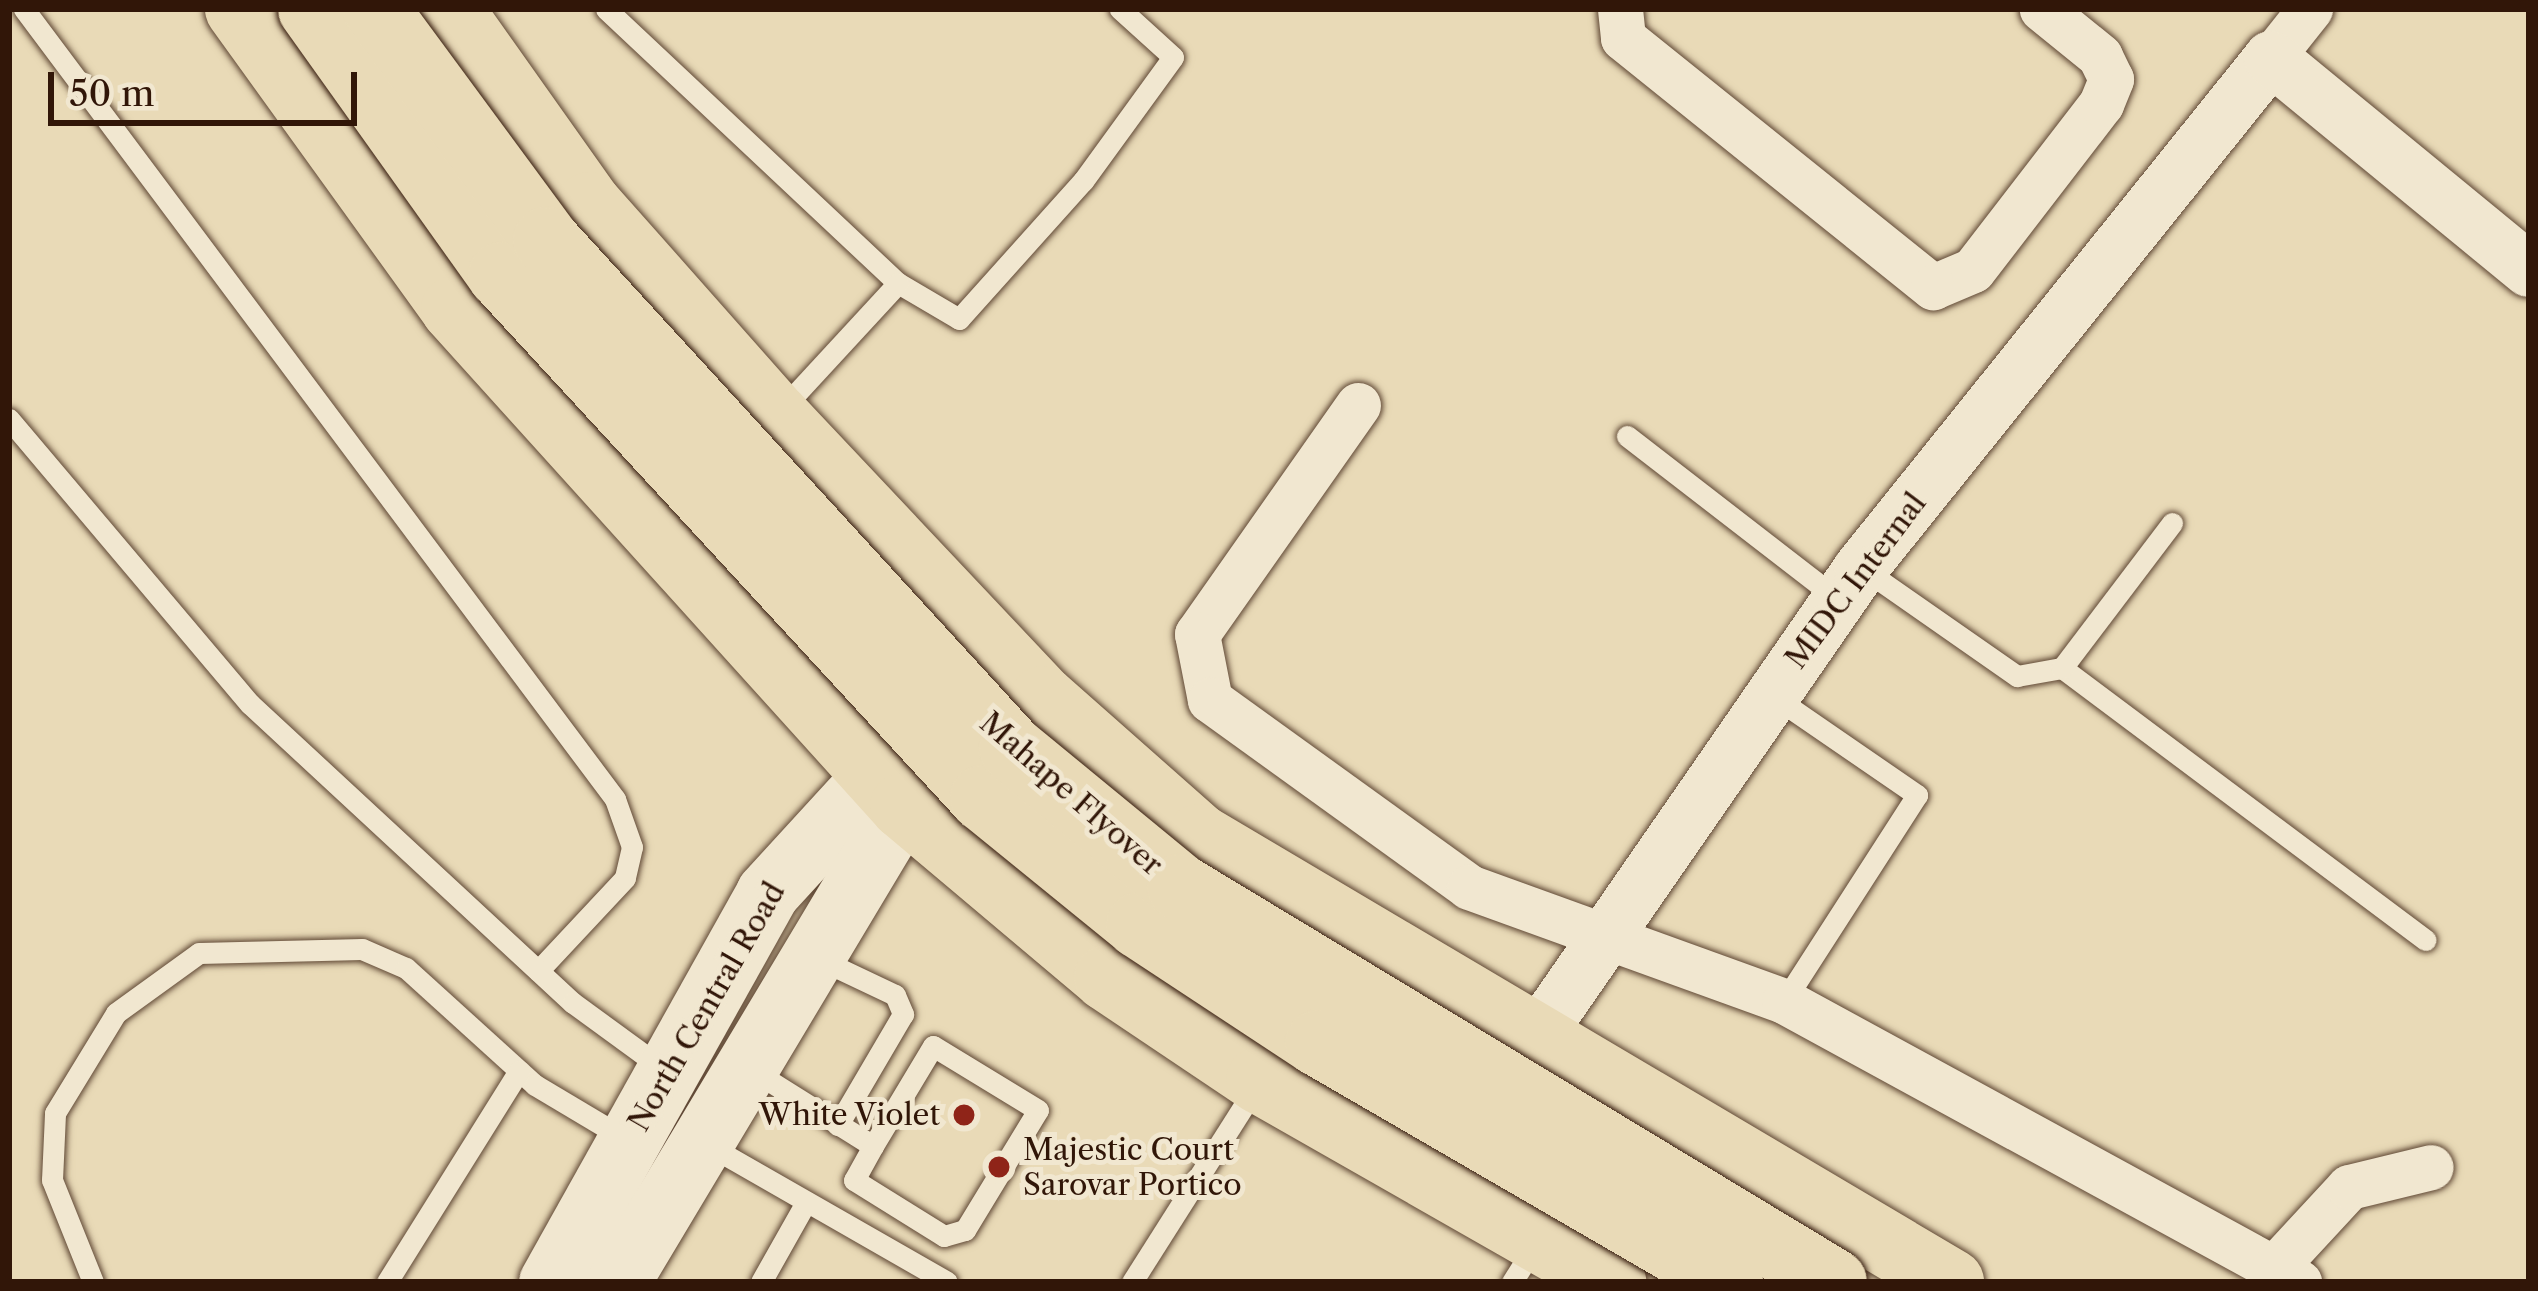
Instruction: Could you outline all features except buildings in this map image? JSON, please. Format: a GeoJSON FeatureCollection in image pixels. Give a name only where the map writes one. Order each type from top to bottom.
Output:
{"type":"FeatureCollection","features":[{"type":"Feature","properties":{"kind":"main road","name":"Mahape Flyover"},"geometry":{"type":"LineString","coordinates":[[376,9],[546,240],[1012,749],[1199,900],[1834,1282]]}},
{"type":"Feature","properties":{"kind":"main road"},"geometry":{"type":"LineString","coordinates":[[450,9],[590,205],[776,416],[1009,666],[1199,837],[1951,1282]]}},
{"type":"Feature","properties":{"kind":"main road","name":"Mahape Flyover"},"geometry":{"type":"LineString","coordinates":[[270,14],[501,275],[983,798],[1139,925],[1318,1043],[1731,1282]]}},
{"type":"Feature","properties":{"kind":"main road"},"geometry":{"type":"LineString","coordinates":[[270,14],[454,310],[887,791],[1107,978],[1259,1081],[1448,1184],[1526,1260],[1608,1281]]}},
{"type":"Feature","properties":{"kind":"main road","name":"North Central Road"},"geometry":{"type":"LineString","coordinates":[[631,1272],[663,1152],[668,1072],[766,893],[887,791],[1009,666]]}},
{"type":"Feature","properties":{"kind":"main road","name":"North Central Road"},"geometry":{"type":"LineString","coordinates":[[550,1282],[663,1152],[746,1066],[816,957],[887,791]]}},
{"type":"Feature","properties":{"kind":"street"},"geometry":{"type":"LineString","coordinates":[[1620,9],[1623,38],[1933,287],[1973,270],[2102,104],[2111,80],[2100,56],[2042,9]]}},
{"type":"Feature","properties":{"kind":"street","name":"MIDC Internal"},"geometry":{"type":"LineString","coordinates":[[1448,1184],[1532,1037],[1601,933],[1850,584],[2310,9]]}},
{"type":"Feature","properties":{"kind":"street"},"geometry":{"type":"LineString","coordinates":[[2271,58],[2529,270]]}},
{"type":"Feature","properties":{"kind":"street"},"geometry":{"type":"LineString","coordinates":[[1358,405],[1197,634],[1204,688],[1469,887],[1784,1001],[2286,1275],[2349,1186],[2431,1167]]}},
{"type":"Feature","properties":{"kind":"lane"},"geometry":{"type":"LineString","coordinates":[[24,9],[615,799],[632,847],[626,878],[538,971]]}},
{"type":"Feature","properties":{"kind":"lane"},"geometry":{"type":"LineString","coordinates":[[606,9],[898,283],[959,319],[1083,181],[1173,57],[1120,9]]}},
{"type":"Feature","properties":{"kind":"lane"},"geometry":{"type":"LineString","coordinates":[[776,416],[898,283]]}},
{"type":"Feature","properties":{"kind":"lane"},"geometry":{"type":"LineString","coordinates":[[9,419],[250,704],[538,971],[668,1072]]}},
{"type":"Feature","properties":{"kind":"lane"},"geometry":{"type":"LineString","coordinates":[[1627,436],[1850,584],[2017,676],[2062,668],[2172,523]]}},
{"type":"Feature","properties":{"kind":"lane"},"geometry":{"type":"LineString","coordinates":[[2062,668],[2425,940]]}},
{"type":"Feature","properties":{"kind":"lane"},"geometry":{"type":"LineString","coordinates":[[1771,695],[1917,795],[1784,1001]]}},
{"type":"Feature","properties":{"kind":"lane"},"geometry":{"type":"LineString","coordinates":[[93,1282],[52,1180],[55,1113],[116,1013],[199,953],[362,949],[406,968],[520,1071],[663,1152],[806,1202],[947,1282]]}},
{"type":"Feature","properties":{"kind":"lane"},"geometry":{"type":"LineString","coordinates":[[816,957],[895,995],[903,1014],[838,1125]]}},
{"type":"Feature","properties":{"kind":"lane"},"geometry":{"type":"LineString","coordinates":[[933,1046],[1038,1110],[956,1236],[854,1180],[873,1146],[933,1046]]}},
{"type":"Feature","properties":{"kind":"lane"},"geometry":{"type":"LineString","coordinates":[[746,1066],[873,1146]]}},
{"type":"Feature","properties":{"kind":"lane"},"geometry":{"type":"LineString","coordinates":[[387,1282],[520,1071]]}},
{"type":"Feature","properties":{"kind":"lane"},"geometry":{"type":"LineString","coordinates":[[1132,1282],[1259,1081]]}},
{"type":"Feature","properties":{"kind":"lane"},"geometry":{"type":"LineString","coordinates":[[761,1282],[806,1202]]}},
{"type":"Feature","properties":{"kind":"place","name":"White Violet"},"geometry":{"type":"Point","coordinates":[964,1115]}},
{"type":"Feature","properties":{"kind":"place","name":"Majestic Court Sarovar Portico"},"geometry":{"type":"Point","coordinates":[999,1167]}}]}
